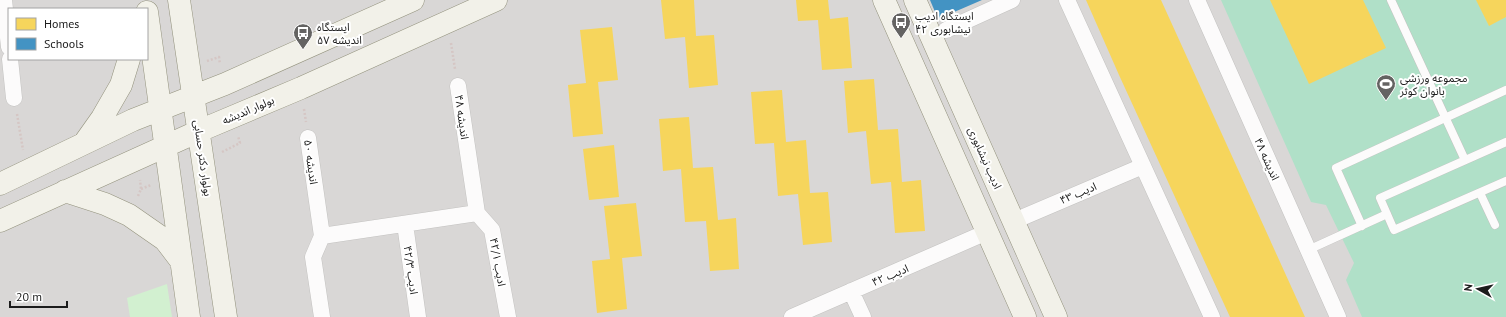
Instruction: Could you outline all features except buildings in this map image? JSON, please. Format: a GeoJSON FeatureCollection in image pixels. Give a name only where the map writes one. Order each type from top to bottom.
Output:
{"type":"FeatureCollection","features":[{"type":"Feature","properties":{"kind":"main road","name":"بولوار دکتر حسابی"},"geometry":{"type":"LineString","coordinates":[[179,0],[226,317]]}},
{"type":"Feature","properties":{"kind":"main road"},"geometry":{"type":"LineString","coordinates":[[0,184],[133,120],[225,84],[413,0]]}},
{"type":"Feature","properties":{"kind":"main road","name":"بولوار اندیشه"},"geometry":{"type":"LineString","coordinates":[[0,221],[199,131],[300,88],[496,0]]}},
{"type":"Feature","properties":{"kind":"main road"},"geometry":{"type":"LineString","coordinates":[[884,0],[1025,317]]}},
{"type":"Feature","properties":{"kind":"main road","name":"ادیب نیشابوری"},"geometry":{"type":"LineString","coordinates":[[914,0],[1056,317]]}},
{"type":"Feature","properties":{"kind":"main road"},"geometry":{"type":"LineString","coordinates":[[148,20],[189,317]]}},
{"type":"Feature","properties":{"kind":"main road"},"geometry":{"type":"LineString","coordinates":[[84,143],[102,118],[120,85],[129,60]]}},
{"type":"Feature","properties":{"kind":"main road"},"geometry":{"type":"LineString","coordinates":[[65,191],[105,204],[129,215],[165,240],[181,261]]}},
{"type":"Feature","properties":{"kind":"street"},"geometry":{"type":"LineString","coordinates":[[4,0],[8,38]]}},
{"type":"Feature","properties":{"kind":"street"},"geometry":{"type":"LineString","coordinates":[[946,30],[1012,0]]}},
{"type":"Feature","properties":{"kind":"street"},"geometry":{"type":"LineString","coordinates":[[1067,0],[1212,317]]}},
{"type":"Feature","properties":{"kind":"street","name":"اندیشه ۴۸"},"geometry":{"type":"LineString","coordinates":[[1197,0],[1338,317]]}},
{"type":"Feature","properties":{"kind":"street"},"geometry":{"type":"LineString","coordinates":[[10,60],[14,98]]}},
{"type":"Feature","properties":{"kind":"street","name":"اندیشه ۴۸"},"geometry":{"type":"LineString","coordinates":[[458,86],[476,213]]}},
{"type":"Feature","properties":{"kind":"street","name":"اندیشه ۵۰"},"geometry":{"type":"LineString","coordinates":[[308,138],[322,236]]}},
{"type":"Feature","properties":{"kind":"street","name":"ادیب ۴۳"},"geometry":{"type":"LineString","coordinates":[[1014,221],[1143,166]]}},
{"type":"Feature","properties":{"kind":"street"},"geometry":{"type":"LineString","coordinates":[[322,317],[313,257],[322,236],[476,213]]}},
{"type":"Feature","properties":{"kind":"street","name":"ادیب ۴۲/۱"},"geometry":{"type":"LineString","coordinates":[[476,213],[492,230],[508,317]]}},
{"type":"Feature","properties":{"kind":"street","name":"ادیب ۴۲/۳"},"geometry":{"type":"LineString","coordinates":[[404,224],[418,317]]}},
{"type":"Feature","properties":{"kind":"street","name":"ادیب ۴۲"},"geometry":{"type":"LineString","coordinates":[[792,317],[987,232]]}},
{"type":"Feature","properties":{"kind":"street"},"geometry":{"type":"LineString","coordinates":[[851,291],[863,317]]}},
{"type":"Feature","properties":{"kind":"lane"},"geometry":{"type":"LineString","coordinates":[[1391,0],[1465,160]]}},
{"type":"Feature","properties":{"kind":"lane"},"geometry":{"type":"LineString","coordinates":[[1362,226],[1336,168],[1506,90]]}},
{"type":"Feature","properties":{"kind":"lane"},"geometry":{"type":"LineString","coordinates":[[1506,142],[1380,198],[1394,230],[1506,181]]}},
{"type":"Feature","properties":{"kind":"lane"},"geometry":{"type":"LineString","coordinates":[[1480,193],[1495,225]]}},
{"type":"Feature","properties":{"kind":"lane"},"geometry":{"type":"LineString","coordinates":[[1308,250],[1387,214]]}},
{"type":"Feature","properties":{"kind":"path","name":"اندیشه ۴۸"},"geometry":{"type":"LineString","coordinates":[[447,22],[458,86]]}},
{"type":"Feature","properties":{"kind":"path","name":"اندیشه ۵۰"},"geometry":{"type":"LineString","coordinates":[[300,88],[308,138]]}},
{"type":"Feature","properties":{"kind":"path"},"geometry":{"type":"LineString","coordinates":[[14,98],[26,172]]}},
{"type":"Feature","properties":{"kind":"shaded area"},"geometry":{"type":"Polygon","coordinates":[[[0,0],[1506,0],[1506,317],[0,317],[0,0]]]}},
{"type":"Feature","properties":{"kind":"green space","name":"مجموعه ورزشی بانوان کوثر"},"geometry":{"type":"Polygon","coordinates":[[[1221,0],[1506,0],[1506,317],[1362,317],[1346,280],[1354,263],[1326,205],[1311,202],[1221,0]]]}},
{"type":"Feature","properties":{"kind":"green space"},"geometry":{"type":"Polygon","coordinates":[[[167,284],[172,317],[130,317],[127,298],[167,284]]]}},
{"type":"Feature","properties":{"kind":"place","name":"ایستگاه ادیب نیشابوری ۴۲"},"geometry":{"type":"Point","coordinates":[901,39]}},
{"type":"Feature","properties":{"kind":"place","name":"ایستگاه اندیشه ۵۷"},"geometry":{"type":"Point","coordinates":[303,50]}},
{"type":"Feature","properties":{"kind":"place","name":"مجموعه ورزشی بانوان کوثر"},"geometry":{"type":"Point","coordinates":[1386,101]}}]}
